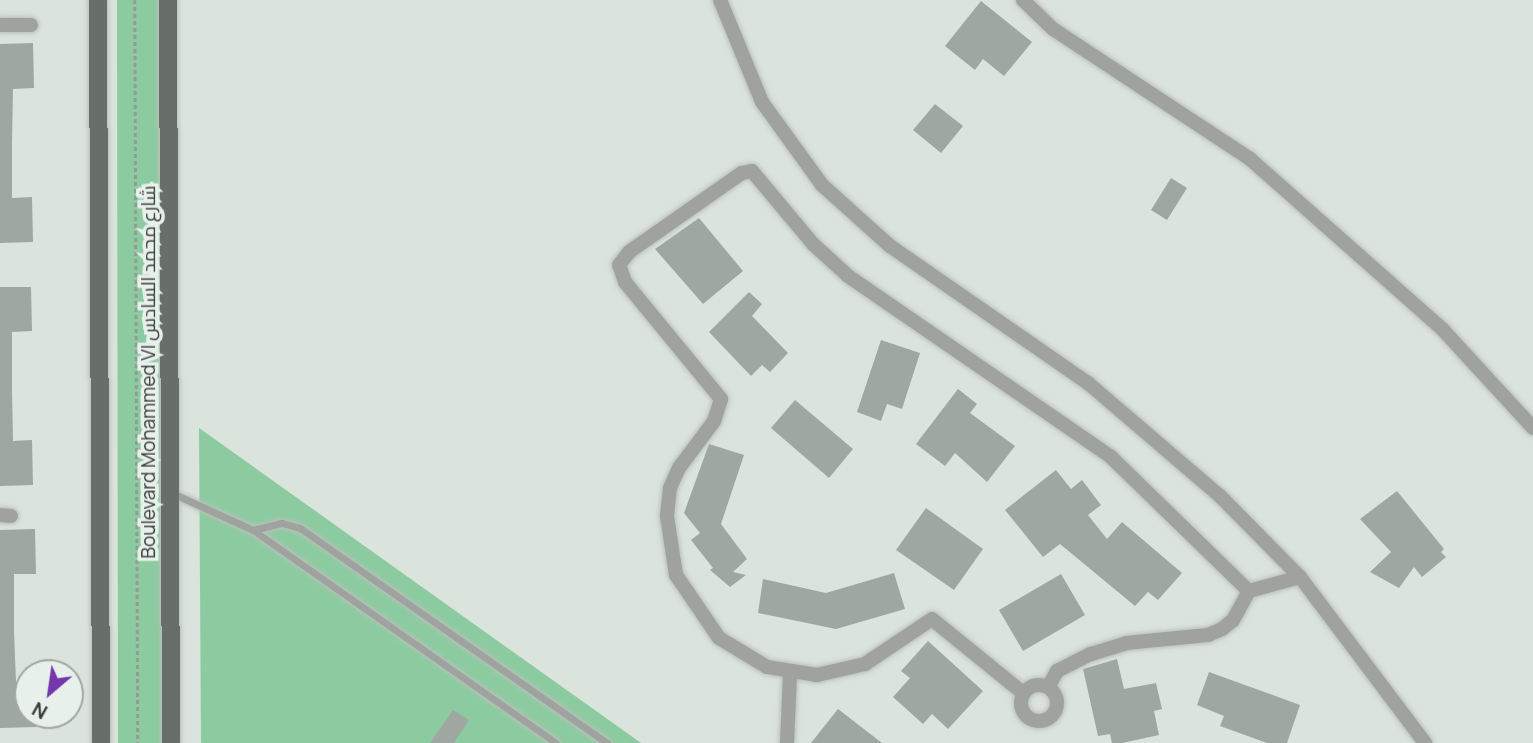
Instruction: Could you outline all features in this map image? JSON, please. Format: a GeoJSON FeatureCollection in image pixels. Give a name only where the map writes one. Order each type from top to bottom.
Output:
{"type":"FeatureCollection","features":[{"type":"Feature","properties":{"kind":"main road"},"geometry":{"type":"LineString","coordinates":[[98,0],[101,743]]}},
{"type":"Feature","properties":{"kind":"main road","name":"Boulevard Mohammed VI شارع محمد السادس"},"geometry":{"type":"LineString","coordinates":[[168,0],[171,743]]}},
{"type":"Feature","properties":{"kind":"street"},"geometry":{"type":"LineString","coordinates":[[720,0],[762,102],[822,185],[890,246],[1088,383],[1220,496],[1300,577],[1424,743]]}},
{"type":"Feature","properties":{"kind":"street"},"geometry":{"type":"LineString","coordinates":[[1023,0],[1054,29],[1250,159],[1443,330],[1533,428]]}},
{"type":"Feature","properties":{"kind":"street"},"geometry":{"type":"LineString","coordinates":[[0,25],[31,25]]}},
{"type":"Feature","properties":{"kind":"street"},"geometry":{"type":"LineString","coordinates":[[1023,693],[932,619],[865,664],[817,675],[790,674],[767,667],[719,638],[676,575],[667,538],[670,488],[695,443],[714,421],[721,399],[625,282],[619,265],[629,252],[742,173],[752,171],[813,244],[848,276],[1111,457],[1249,591]]}},
{"type":"Feature","properties":{"kind":"street"},"geometry":{"type":"LineString","coordinates":[[1049,686],[1057,671],[1091,654],[1126,643],[1208,635],[1222,629],[1249,591],[1300,577]]}},
{"type":"Feature","properties":{"kind":"street"},"geometry":{"type":"LineString","coordinates":[[787,743],[790,674]]}},
{"type":"Feature","properties":{"kind":"street"},"geometry":{"type":"LineString","coordinates":[[1039,684],[1049,686],[1056,693],[1056,712],[1040,722],[1023,712],[1023,693],[1039,684]]}},
{"type":"Feature","properties":{"kind":"lane"},"geometry":{"type":"LineString","coordinates":[[171,493],[253,530],[556,743]]}},
{"type":"Feature","properties":{"kind":"lane"},"geometry":{"type":"LineString","coordinates":[[253,530],[282,523],[300,528],[607,743]]}},
{"type":"Feature","properties":{"kind":"path"},"geometry":{"type":"LineString","coordinates":[[135,0],[138,743]]}},
{"type":"Feature","properties":{"kind":"green space"},"geometry":{"type":"Polygon","coordinates":[[[117,0],[159,0],[163,743],[118,743],[117,0]]]}},
{"type":"Feature","properties":{"kind":"green space"},"geometry":{"type":"Polygon","coordinates":[[[199,428],[641,743],[201,743],[199,428]]]}},
{"type":"Feature","properties":{"kind":"building"},"geometry":{"type":"Polygon","coordinates":[[[981,1],[1032,42],[1004,76],[983,59],[975,70],[945,46],[981,1]]]}},
{"type":"Feature","properties":{"kind":"building"},"geometry":{"type":"Polygon","coordinates":[[[33,43],[34,88],[13,89],[12,198],[32,197],[33,242],[0,243],[0,44],[33,43]]]}},
{"type":"Feature","properties":{"kind":"building"},"geometry":{"type":"Polygon","coordinates":[[[935,104],[963,126],[941,153],[913,130],[935,104]]]}},
{"type":"Feature","properties":{"kind":"building"},"geometry":{"type":"Polygon","coordinates":[[[1171,178],[1187,188],[1167,220],[1151,210],[1171,178]]]}},
{"type":"Feature","properties":{"kind":"building"},"geometry":{"type":"Polygon","coordinates":[[[699,218],[743,271],[703,304],[655,249],[699,218]]]}},
{"type":"Feature","properties":{"kind":"building"},"geometry":{"type":"Polygon","coordinates":[[[0,287],[31,287],[32,331],[12,332],[12,391],[13,441],[32,440],[33,485],[0,486],[0,287]]]}},
{"type":"Feature","properties":{"kind":"building"},"geometry":{"type":"Polygon","coordinates":[[[749,292],[762,304],[752,316],[788,353],[770,372],[762,365],[751,376],[709,332],[749,292]]]}},
{"type":"Feature","properties":{"kind":"building"},"geometry":{"type":"Polygon","coordinates":[[[881,340],[920,353],[902,409],[887,404],[881,421],[857,412],[881,340]]]}},
{"type":"Feature","properties":{"kind":"building"},"geometry":{"type":"Polygon","coordinates":[[[958,389],[977,404],[970,413],[1015,446],[987,482],[955,453],[945,466],[916,444],[958,389]]]}},
{"type":"Feature","properties":{"kind":"building"},"geometry":{"type":"Polygon","coordinates":[[[795,400],[853,449],[829,478],[771,428],[795,400]]]}},
{"type":"Feature","properties":{"kind":"building"},"geometry":{"type":"Polygon","coordinates":[[[709,444],[744,455],[721,524],[747,559],[733,572],[746,575],[730,587],[710,570],[713,568],[691,540],[700,533],[684,513],[709,444]]]}},
{"type":"Feature","properties":{"kind":"building"},"geometry":{"type":"Polygon","coordinates":[[[1056,470],[1071,489],[1082,480],[1101,505],[1088,515],[1107,539],[1122,522],[1182,573],[1158,600],[1148,592],[1135,606],[1060,544],[1043,557],[1005,510],[1056,470]]]}},
{"type":"Feature","properties":{"kind":"building"},"geometry":{"type":"Polygon","coordinates":[[[1397,491],[1444,549],[1441,552],[1446,557],[1422,577],[1414,567],[1399,588],[1370,572],[1391,552],[1360,519],[1397,491]]]}},
{"type":"Feature","properties":{"kind":"building"},"geometry":{"type":"Polygon","coordinates":[[[926,508],[983,549],[954,590],[896,550],[926,508]]]}},
{"type":"Feature","properties":{"kind":"building"},"geometry":{"type":"Polygon","coordinates":[[[35,529],[36,574],[14,574],[14,728],[0,728],[0,530],[35,529]]]}},
{"type":"Feature","properties":{"kind":"building"},"geometry":{"type":"Polygon","coordinates":[[[894,573],[905,609],[836,629],[758,613],[763,579],[826,593],[894,573]]]}},
{"type":"Feature","properties":{"kind":"building"},"geometry":{"type":"Polygon","coordinates":[[[1061,574],[1085,615],[1023,651],[999,610],[1061,574]]]}},
{"type":"Feature","properties":{"kind":"building"},"geometry":{"type":"Polygon","coordinates":[[[928,641],[983,691],[948,729],[932,714],[923,724],[893,697],[910,678],[901,671],[928,641]]]}},
{"type":"Feature","properties":{"kind":"building"},"geometry":{"type":"Polygon","coordinates":[[[1117,659],[1124,689],[1156,683],[1162,709],[1154,711],[1159,735],[1122,743],[1112,743],[1110,734],[1098,736],[1083,669],[1117,659]]]}},
{"type":"Feature","properties":{"kind":"building"},"geometry":{"type":"Polygon","coordinates":[[[1209,672],[1300,705],[1287,743],[1267,743],[1220,726],[1224,716],[1197,705],[1209,672]]]}},
{"type":"Feature","properties":{"kind":"building"},"geometry":{"type":"Polygon","coordinates":[[[838,709],[882,743],[811,743],[838,709]]]}},
{"type":"Feature","properties":{"kind":"building"},"geometry":{"type":"Polygon","coordinates":[[[453,710],[469,720],[454,743],[430,743],[453,710]]]}}]}
